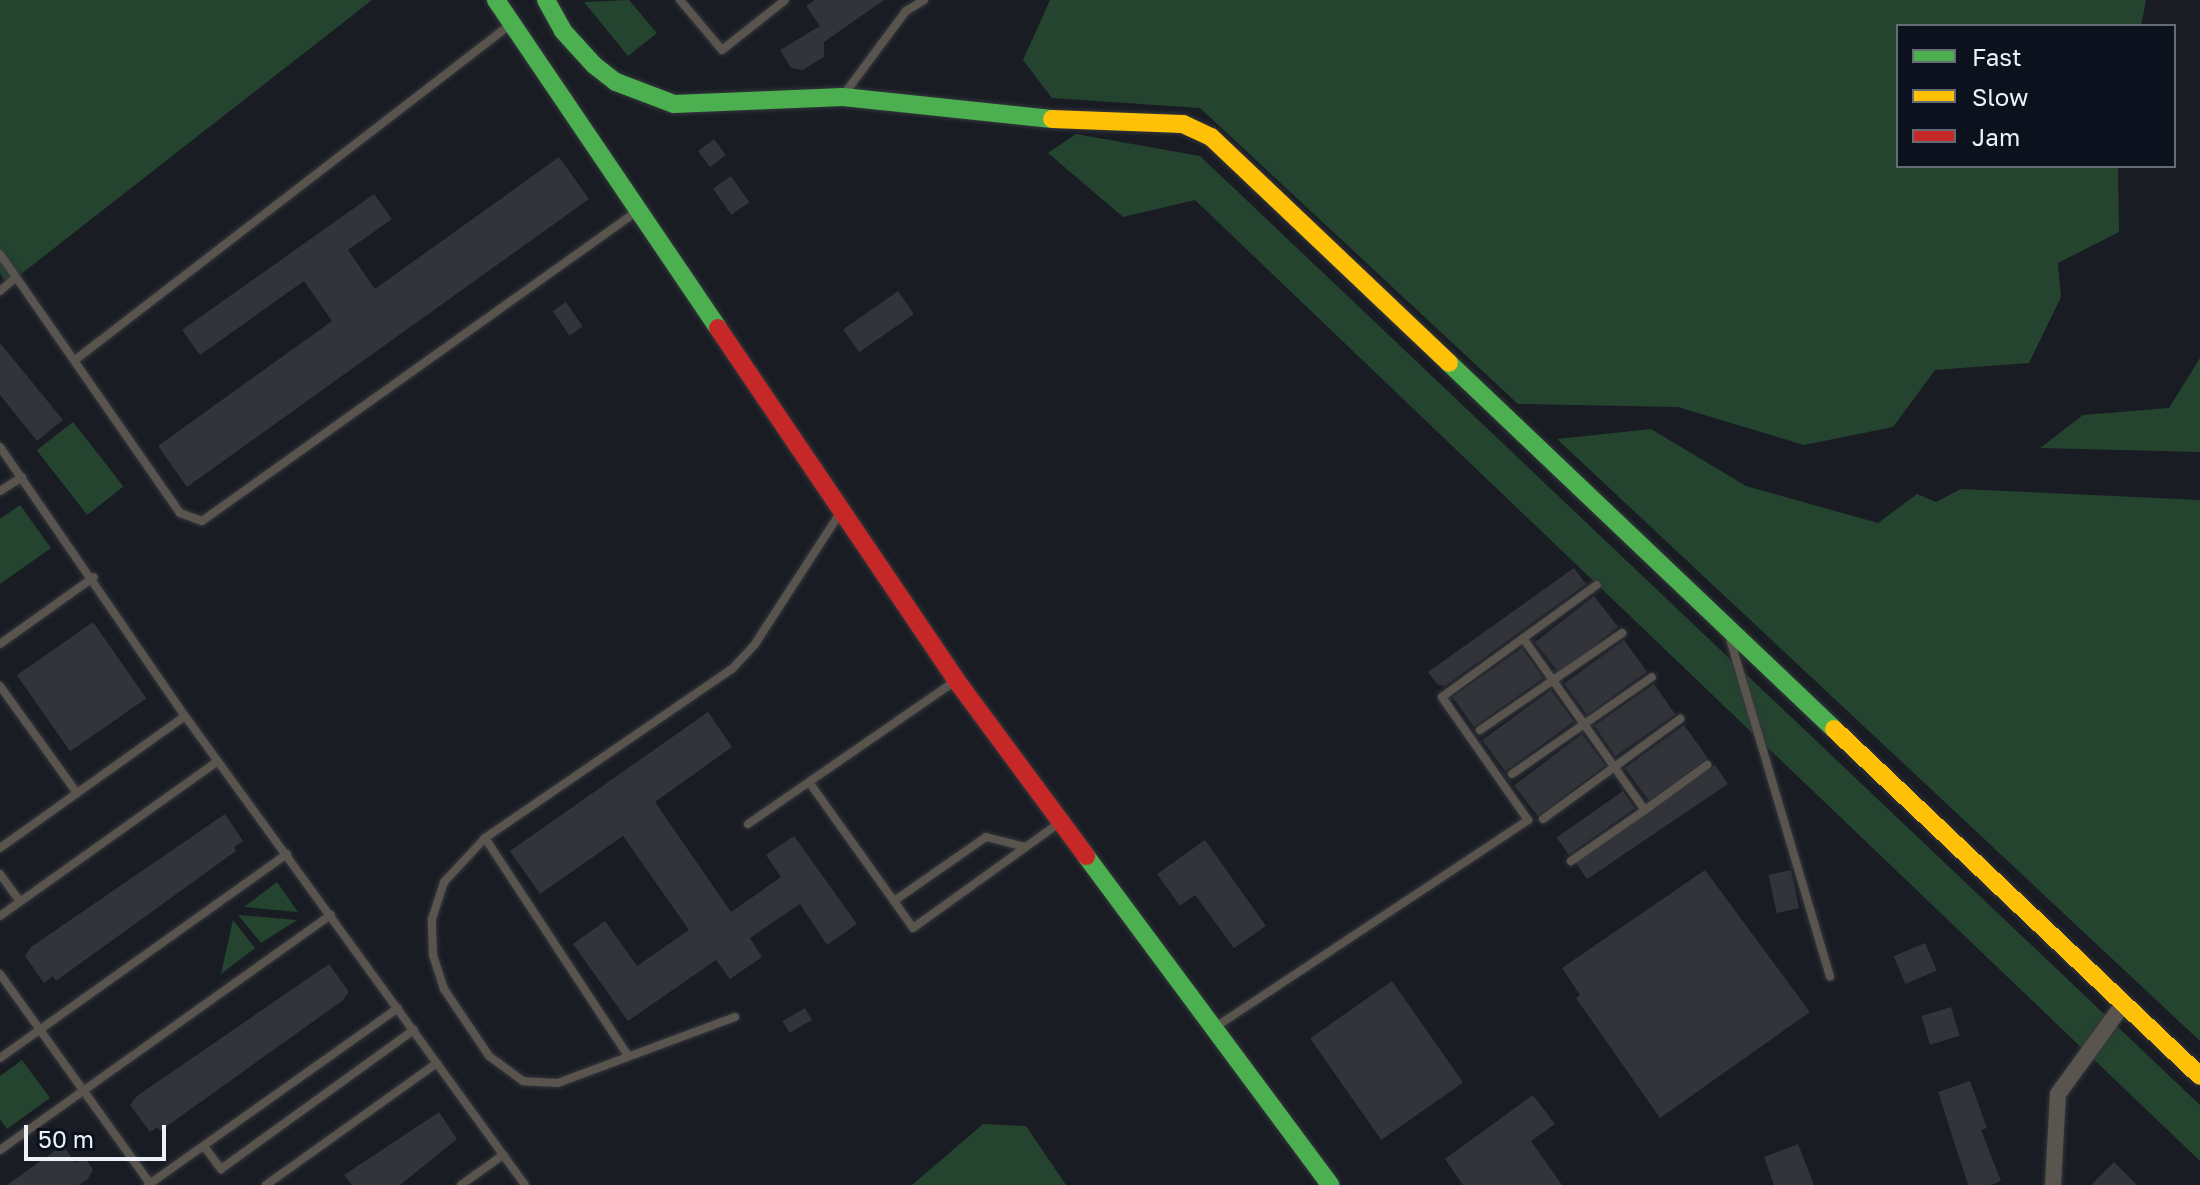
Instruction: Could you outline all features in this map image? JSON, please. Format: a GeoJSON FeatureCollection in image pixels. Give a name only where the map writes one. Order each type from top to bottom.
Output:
{"type":"FeatureCollection","features":[{"type":"Feature","properties":{"kind":"street"},"geometry":{"type":"LineString","coordinates":[[496,0],[956,680],[1330,1185]]}},
{"type":"Feature","properties":{"kind":"street"},"geometry":{"type":"LineString","coordinates":[[546,0],[563,31],[594,65],[641,94],[674,104],[710,107],[843,97],[999,117],[1183,124],[1211,137],[2200,1076]]}},
{"type":"Feature","properties":{"kind":"street"},"geometry":{"type":"LineString","coordinates":[[2053,1185],[2058,1094],[2124,1003]]}},
{"type":"Feature","properties":{"kind":"lane"},"geometry":{"type":"LineString","coordinates":[[680,0],[722,50],[785,0]]}},
{"type":"Feature","properties":{"kind":"lane"},"geometry":{"type":"LineString","coordinates":[[843,97],[906,11],[924,0]]}},
{"type":"Feature","properties":{"kind":"lane"},"geometry":{"type":"LineString","coordinates":[[75,360],[511,24]]}},
{"type":"Feature","properties":{"kind":"lane"},"geometry":{"type":"LineString","coordinates":[[0,254],[180,513],[202,521],[640,209]]}},
{"type":"Feature","properties":{"kind":"lane"},"geometry":{"type":"LineString","coordinates":[[0,291],[15,278]]}},
{"type":"Feature","properties":{"kind":"lane"},"geometry":{"type":"LineString","coordinates":[[0,447],[94,577],[185,716],[525,1185]]}},
{"type":"Feature","properties":{"kind":"lane"},"geometry":{"type":"LineString","coordinates":[[0,491],[22,477]]}},
{"type":"Feature","properties":{"kind":"lane"},"geometry":{"type":"LineString","coordinates":[[735,1017],[558,1083],[523,1081],[489,1056],[444,989],[433,955],[432,919],[444,882],[485,838],[732,669],[842,510]]}},
{"type":"Feature","properties":{"kind":"lane"},"geometry":{"type":"LineString","coordinates":[[0,644],[94,577]]}},
{"type":"Feature","properties":{"kind":"lane"},"geometry":{"type":"LineString","coordinates":[[1214,1029],[1528,820],[1442,697],[1597,585]]}},
{"type":"Feature","properties":{"kind":"lane"},"geometry":{"type":"LineString","coordinates":[[1725,623],[1830,976]]}},
{"type":"Feature","properties":{"kind":"lane"},"geometry":{"type":"LineString","coordinates":[[1480,730],[1622,633]]}},
{"type":"Feature","properties":{"kind":"lane"},"geometry":{"type":"LineString","coordinates":[[1523,638],[1645,810]]}},
{"type":"Feature","properties":{"kind":"lane"},"geometry":{"type":"LineString","coordinates":[[1512,774],[1652,677]]}},
{"type":"Feature","properties":{"kind":"lane"},"geometry":{"type":"LineString","coordinates":[[748,824],[956,680]]}},
{"type":"Feature","properties":{"kind":"lane"},"geometry":{"type":"LineString","coordinates":[[0,686],[77,793]]}},
{"type":"Feature","properties":{"kind":"lane"},"geometry":{"type":"LineString","coordinates":[[0,848],[185,716]]}},
{"type":"Feature","properties":{"kind":"lane"},"geometry":{"type":"LineString","coordinates":[[1543,819],[1680,719]]}},
{"type":"Feature","properties":{"kind":"lane"},"geometry":{"type":"LineString","coordinates":[[0,916],[218,761]]}},
{"type":"Feature","properties":{"kind":"lane"},"geometry":{"type":"LineString","coordinates":[[1571,861],[1707,765]]}},
{"type":"Feature","properties":{"kind":"lane"},"geometry":{"type":"LineString","coordinates":[[809,782],[913,928],[1060,821]]}},
{"type":"Feature","properties":{"kind":"lane"},"geometry":{"type":"LineString","coordinates":[[894,901],[986,837],[998,836],[1025,847]]}},
{"type":"Feature","properties":{"kind":"lane"},"geometry":{"type":"LineString","coordinates":[[485,838],[628,1056]]}},
{"type":"Feature","properties":{"kind":"lane"},"geometry":{"type":"LineString","coordinates":[[0,1058],[287,854]]}},
{"type":"Feature","properties":{"kind":"lane"},"geometry":{"type":"LineString","coordinates":[[0,874],[20,902]]}},
{"type":"Feature","properties":{"kind":"lane"},"geometry":{"type":"LineString","coordinates":[[0,1150],[331,915]]}},
{"type":"Feature","properties":{"kind":"lane"},"geometry":{"type":"LineString","coordinates":[[0,974],[150,1184],[398,1008]]}},
{"type":"Feature","properties":{"kind":"lane"},"geometry":{"type":"LineString","coordinates":[[204,1146],[221,1169],[414,1030]]}},
{"type":"Feature","properties":{"kind":"lane"},"geometry":{"type":"LineString","coordinates":[[266,1185],[437,1063]]}},
{"type":"Feature","properties":{"kind":"lane"},"geometry":{"type":"LineString","coordinates":[[461,1185],[503,1155]]}},
{"type":"Feature","properties":{"kind":"green space"},"geometry":{"type":"Polygon","coordinates":[[[0,0],[372,0],[7,285],[0,273],[0,0]]]}},
{"type":"Feature","properties":{"kind":"green space"},"geometry":{"type":"Polygon","coordinates":[[[629,0],[657,33],[628,56],[584,2],[629,0]]]}},
{"type":"Feature","properties":{"kind":"green space"},"geometry":{"type":"Polygon","coordinates":[[[1050,0],[2146,0],[2141,24],[1896,24],[1896,168],[2118,168],[2119,232],[2058,263],[2061,297],[2029,363],[1935,370],[1893,427],[1804,445],[1678,407],[1518,404],[1200,108],[1052,98],[1023,60],[1050,0]]]}},
{"type":"Feature","properties":{"kind":"green space"},"geometry":{"type":"Polygon","coordinates":[[[1076,134],[1200,156],[2200,1105],[2200,1161],[1195,200],[1123,217],[1048,153],[1076,134]]]}},
{"type":"Feature","properties":{"kind":"green space"},"geometry":{"type":"Polygon","coordinates":[[[2200,358],[2200,452],[2040,448],[2083,415],[2169,408],[2200,358]]]}},
{"type":"Feature","properties":{"kind":"green space"},"geometry":{"type":"Polygon","coordinates":[[[73,422],[123,487],[87,515],[37,450],[73,422]]]}},
{"type":"Feature","properties":{"kind":"green space"},"geometry":{"type":"Polygon","coordinates":[[[1651,429],[1746,486],[1878,523],[1917,494],[1936,502],[1961,489],[2200,500],[2200,1041],[1557,439],[1651,429]]]}},
{"type":"Feature","properties":{"kind":"green space"},"geometry":{"type":"Polygon","coordinates":[[[20,505],[51,548],[0,584],[0,519],[20,505]]]}},
{"type":"Feature","properties":{"kind":"green space"},"geometry":{"type":"Polygon","coordinates":[[[277,882],[298,912],[244,907],[277,882]]]}},
{"type":"Feature","properties":{"kind":"green space"},"geometry":{"type":"Polygon","coordinates":[[[238,915],[297,920],[261,943],[238,915]]]}},
{"type":"Feature","properties":{"kind":"green space"},"geometry":{"type":"Polygon","coordinates":[[[233,920],[255,948],[221,974],[233,920]]]}},
{"type":"Feature","properties":{"kind":"green space"},"geometry":{"type":"Polygon","coordinates":[[[22,1060],[50,1098],[7,1129],[0,1119],[0,1076],[22,1060]]]}},
{"type":"Feature","properties":{"kind":"green space"},"geometry":{"type":"Polygon","coordinates":[[[983,1124],[1026,1126],[1066,1185],[912,1185],[983,1124]]]}},
{"type":"Feature","properties":{"kind":"building"},"geometry":{"type":"Polygon","coordinates":[[[815,0],[884,0],[824,42],[824,57],[802,70],[791,68],[780,50],[820,26],[806,6],[815,0]]]}},
{"type":"Feature","properties":{"kind":"building"},"geometry":{"type":"Polygon","coordinates":[[[714,139],[726,155],[710,167],[698,151],[714,139]]]}},
{"type":"Feature","properties":{"kind":"building"},"geometry":{"type":"Polygon","coordinates":[[[559,157],[589,199],[187,487],[158,446],[332,321],[304,281],[200,355],[182,330],[374,194],[392,219],[348,250],[375,289],[559,157]]]}},
{"type":"Feature","properties":{"kind":"building"},"geometry":{"type":"Polygon","coordinates":[[[731,176],[749,202],[731,215],[713,189],[731,176]]]}},
{"type":"Feature","properties":{"kind":"building"},"geometry":{"type":"Polygon","coordinates":[[[898,291],[914,314],[859,352],[843,329],[898,291]]]}},
{"type":"Feature","properties":{"kind":"building"},"geometry":{"type":"Polygon","coordinates":[[[566,302],[583,327],[570,336],[553,311],[566,302]]]}},
{"type":"Feature","properties":{"kind":"building"},"geometry":{"type":"Polygon","coordinates":[[[0,343],[63,420],[37,441],[0,395],[0,343]]]}},
{"type":"Feature","properties":{"kind":"building"},"geometry":{"type":"Polygon","coordinates":[[[1574,568],[1586,584],[1445,686],[1438,685],[1428,672],[1574,568]]]}},
{"type":"Feature","properties":{"kind":"building"},"geometry":{"type":"Polygon","coordinates":[[[1594,596],[1618,627],[1559,673],[1535,642],[1594,596]]]}},
{"type":"Feature","properties":{"kind":"building"},"geometry":{"type":"Polygon","coordinates":[[[93,622],[146,698],[70,752],[17,675],[93,622]]]}},
{"type":"Feature","properties":{"kind":"building"},"geometry":{"type":"Polygon","coordinates":[[[1624,640],[1647,672],[1587,715],[1564,683],[1624,640]]]}},
{"type":"Feature","properties":{"kind":"building"},"geometry":{"type":"Polygon","coordinates":[[[1522,648],[1543,678],[1474,727],[1452,697],[1522,648]]]}},
{"type":"Feature","properties":{"kind":"building"},"geometry":{"type":"Polygon","coordinates":[[[1654,684],[1675,714],[1615,756],[1594,726],[1654,684]]]}},
{"type":"Feature","properties":{"kind":"building"},"geometry":{"type":"Polygon","coordinates":[[[1551,690],[1574,722],[1505,772],[1482,740],[1551,690]]]}},
{"type":"Feature","properties":{"kind":"building"},"geometry":{"type":"Polygon","coordinates":[[[708,712],[732,747],[655,802],[731,912],[781,877],[766,855],[794,836],[857,924],[827,945],[800,904],[750,938],[762,957],[730,979],[716,960],[628,1021],[573,944],[605,921],[637,966],[689,930],[623,836],[540,894],[510,851],[708,712]]]}},
{"type":"Feature","properties":{"kind":"building"},"geometry":{"type":"Polygon","coordinates":[[[1684,725],[1708,758],[1649,801],[1625,768],[1684,725]]]}},
{"type":"Feature","properties":{"kind":"building"},"geometry":{"type":"Polygon","coordinates":[[[1582,734],[1605,765],[1538,816],[1514,785],[1582,734]]]}},
{"type":"Feature","properties":{"kind":"building"},"geometry":{"type":"Polygon","coordinates":[[[1715,765],[1728,784],[1587,879],[1574,860],[1715,765]]]}},
{"type":"Feature","properties":{"kind":"building"},"geometry":{"type":"Polygon","coordinates":[[[1623,791],[1635,808],[1569,855],[1557,837],[1623,791]]]}},
{"type":"Feature","properties":{"kind":"building"},"geometry":{"type":"Polygon","coordinates":[[[225,814],[243,841],[234,847],[236,851],[56,981],[53,976],[44,983],[25,956],[31,947],[225,814]]]}},
{"type":"Feature","properties":{"kind":"building"},"geometry":{"type":"Polygon","coordinates":[[[1205,840],[1266,926],[1234,948],[1195,895],[1180,906],[1157,874],[1205,840]]]}},
{"type":"Feature","properties":{"kind":"building"},"geometry":{"type":"Polygon","coordinates":[[[1705,870],[1810,1012],[1660,1118],[1576,998],[1580,995],[1562,968],[1705,870]]]}},
{"type":"Feature","properties":{"kind":"building"},"geometry":{"type":"Polygon","coordinates":[[[1791,870],[1799,908],[1777,913],[1769,875],[1791,870]]]}},
{"type":"Feature","properties":{"kind":"building"},"geometry":{"type":"Polygon","coordinates":[[[1925,943],[1937,971],[1905,984],[1894,956],[1925,943]]]}},
{"type":"Feature","properties":{"kind":"building"},"geometry":{"type":"Polygon","coordinates":[[[329,964],[349,992],[342,1001],[160,1131],[158,1127],[150,1132],[130,1105],[137,1096],[329,964]]]}},
{"type":"Feature","properties":{"kind":"building"},"geometry":{"type":"Polygon","coordinates":[[[1392,981],[1463,1083],[1381,1140],[1310,1038],[1392,981]]]}},
{"type":"Feature","properties":{"kind":"building"},"geometry":{"type":"Polygon","coordinates":[[[1951,1007],[1960,1036],[1930,1045],[1921,1016],[1951,1007]]]}},
{"type":"Feature","properties":{"kind":"building"},"geometry":{"type":"Polygon","coordinates":[[[805,1008],[812,1020],[789,1033],[782,1021],[805,1008]]]}},
{"type":"Feature","properties":{"kind":"building"},"geometry":{"type":"Polygon","coordinates":[[[1970,1081],[1987,1128],[1981,1130],[2001,1181],[1991,1185],[1968,1185],[1938,1092],[1970,1081]]]}},
{"type":"Feature","properties":{"kind":"building"},"geometry":{"type":"Polygon","coordinates":[[[1533,1095],[1555,1124],[1531,1141],[1562,1185],[1463,1185],[1445,1159],[1533,1095]]]}},
{"type":"Feature","properties":{"kind":"building"},"geometry":{"type":"Polygon","coordinates":[[[439,1112],[457,1139],[400,1185],[352,1185],[344,1175],[439,1112]]]}},
{"type":"Feature","properties":{"kind":"building"},"geometry":{"type":"Polygon","coordinates":[[[1798,1144],[1814,1185],[1774,1185],[1764,1157],[1798,1144]]]}},
{"type":"Feature","properties":{"kind":"building"},"geometry":{"type":"Polygon","coordinates":[[[63,1145],[75,1163],[84,1156],[93,1170],[88,1179],[79,1185],[7,1185],[63,1145]]]}},
{"type":"Feature","properties":{"kind":"building"},"geometry":{"type":"Polygon","coordinates":[[[2114,1162],[2137,1185],[2091,1185],[2114,1162]]]}},
{"type":"Feature","properties":{"kind":"traffic: fast"},"geometry":{"type":"LineString","coordinates":[[496,0],[718,328]]}},
{"type":"Feature","properties":{"kind":"traffic: fast"},"geometry":{"type":"LineString","coordinates":[[546,0],[563,31],[594,65],[616,82],[674,104],[843,97],[1052,119]]}},
{"type":"Feature","properties":{"kind":"traffic: fast"},"geometry":{"type":"LineString","coordinates":[[1449,363],[1834,729]]}},
{"type":"Feature","properties":{"kind":"traffic: fast"},"geometry":{"type":"LineString","coordinates":[[1086,856],[1330,1185]]}},
{"type":"Feature","properties":{"kind":"traffic: slow"},"geometry":{"type":"LineString","coordinates":[[1052,119],[1183,124],[1211,137],[1449,363]]}},
{"type":"Feature","properties":{"kind":"traffic: slow"},"geometry":{"type":"LineString","coordinates":[[1834,729],[2200,1076]]}},
{"type":"Feature","properties":{"kind":"traffic: jam"},"geometry":{"type":"LineString","coordinates":[[718,328],[956,680],[1086,856]]}}]}
